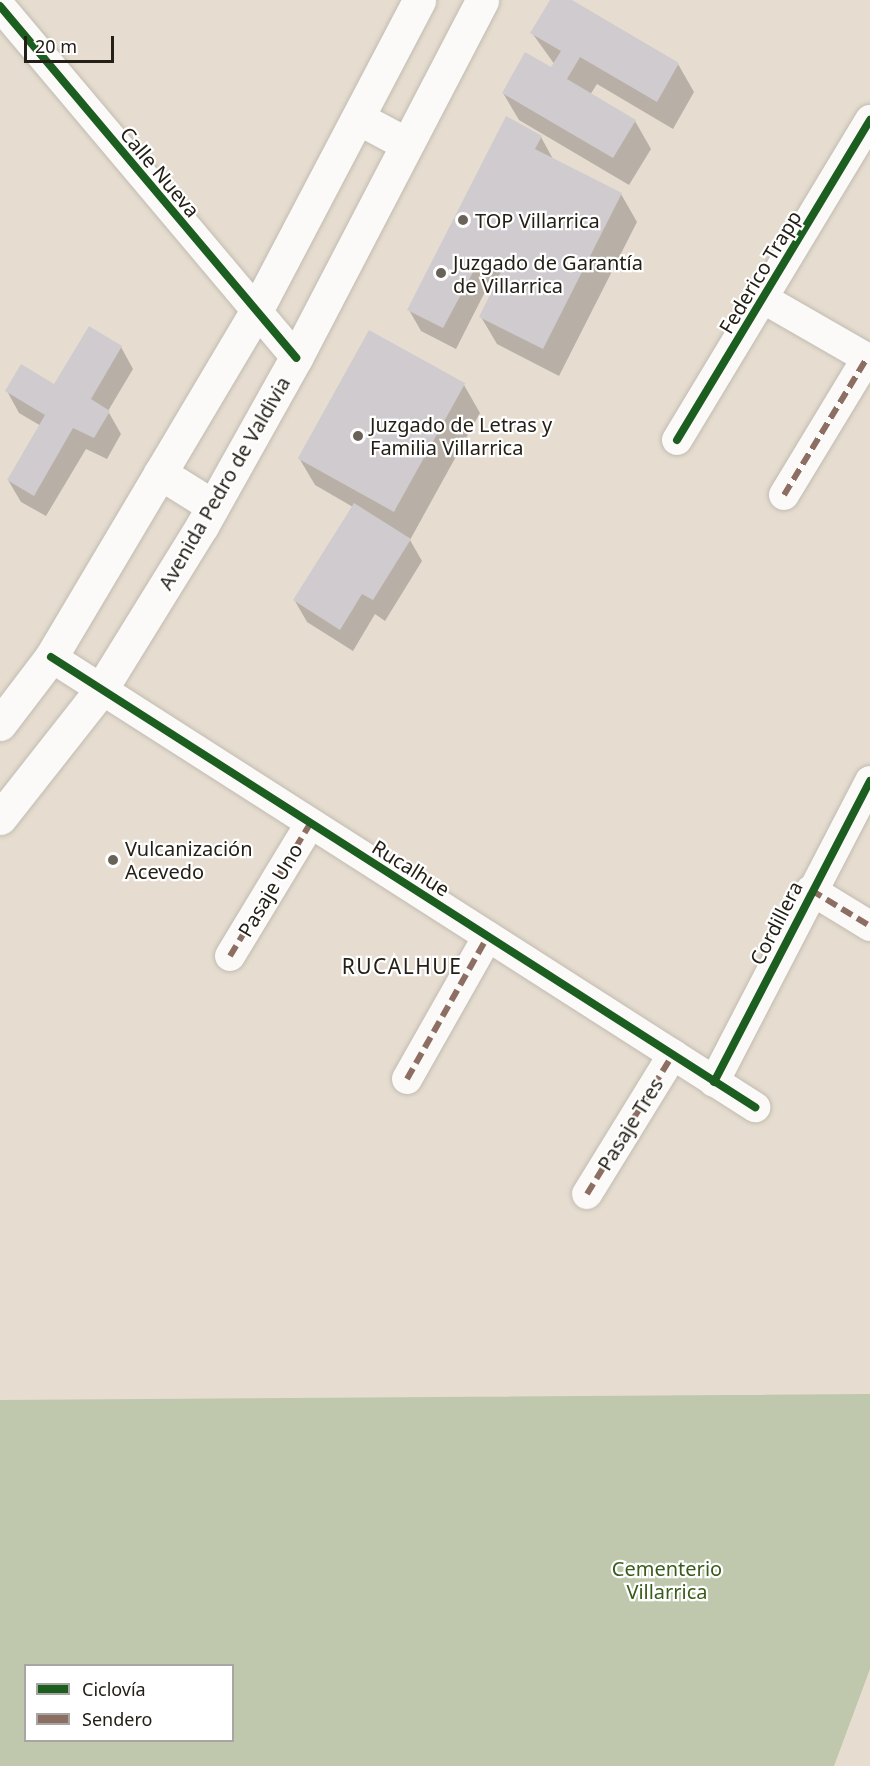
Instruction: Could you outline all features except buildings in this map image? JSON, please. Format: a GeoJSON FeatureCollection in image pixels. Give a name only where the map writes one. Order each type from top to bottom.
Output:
{"type":"FeatureCollection","features":[{"type":"Feature","properties":{"kind":"main road"},"geometry":{"type":"LineString","coordinates":[[0,724],[51,657],[255,313],[419,0]]}},
{"type":"Feature","properties":{"kind":"main road","name":"Avenida Pedro de Valdivia"},"geometry":{"type":"LineString","coordinates":[[0,818],[100,692],[213,506],[296,358],[482,0]]}},
{"type":"Feature","properties":{"kind":"main road"},"geometry":{"type":"LineString","coordinates":[[358,118],[407,144]]}},
{"type":"Feature","properties":{"kind":"main road"},"geometry":{"type":"LineString","coordinates":[[160,472],[213,506]]}},
{"type":"Feature","properties":{"kind":"street","name":"Calle Nueva"},"geometry":{"type":"LineString","coordinates":[[0,6],[255,313],[296,358]]}},
{"type":"Feature","properties":{"kind":"street","name":"Federico Trapp"},"geometry":{"type":"LineString","coordinates":[[677,440],[870,120]]}},
{"type":"Feature","properties":{"kind":"street"},"geometry":{"type":"LineString","coordinates":[[764,299],[868,359],[784,495]]}},
{"type":"Feature","properties":{"kind":"street","name":"Rucalhue"},"geometry":{"type":"LineString","coordinates":[[51,657],[100,692],[755,1107]]}},
{"type":"Feature","properties":{"kind":"street","name":"Cordillera"},"geometry":{"type":"LineString","coordinates":[[714,1082],[811,890],[870,781]]}},
{"type":"Feature","properties":{"kind":"street","name":"Pasaje Uno"},"geometry":{"type":"LineString","coordinates":[[230,956],[310,824]]}},
{"type":"Feature","properties":{"kind":"street"},"geometry":{"type":"LineString","coordinates":[[811,890],[870,926]]}},
{"type":"Feature","properties":{"kind":"street"},"geometry":{"type":"LineString","coordinates":[[407,1079],[488,936]]}},
{"type":"Feature","properties":{"kind":"street","name":"Pasaje Tres"},"geometry":{"type":"LineString","coordinates":[[587,1194],[673,1054]]}},
{"type":"Feature","properties":{"kind":"green space","name":"Cementerio Villarrica"},"geometry":{"type":"Polygon","coordinates":[[[870,1394],[870,1669],[834,1766],[0,1766],[0,1400],[870,1394]]]}},
{"type":"Feature","properties":{"kind":"marked path"},"geometry":{"type":"LineString","coordinates":[[784,495],[867,358]]}},
{"type":"Feature","properties":{"kind":"marked path"},"geometry":{"type":"LineString","coordinates":[[230,956],[310,824]]}},
{"type":"Feature","properties":{"kind":"marked path"},"geometry":{"type":"LineString","coordinates":[[811,890],[870,926]]}},
{"type":"Feature","properties":{"kind":"marked path"},"geometry":{"type":"LineString","coordinates":[[407,1079],[488,936]]}},
{"type":"Feature","properties":{"kind":"marked path"},"geometry":{"type":"LineString","coordinates":[[587,1194],[673,1054]]}},
{"type":"Feature","properties":{"kind":"cycle path"},"geometry":{"type":"LineString","coordinates":[[0,6],[296,358]]}},
{"type":"Feature","properties":{"kind":"cycle path"},"geometry":{"type":"LineString","coordinates":[[677,440],[870,120]]}},
{"type":"Feature","properties":{"kind":"cycle path"},"geometry":{"type":"LineString","coordinates":[[51,657],[755,1107]]}},
{"type":"Feature","properties":{"kind":"cycle path"},"geometry":{"type":"LineString","coordinates":[[714,1082],[870,781]]}},
{"type":"Feature","properties":{"kind":"place","name":"TOP Villarrica"},"geometry":{"type":"Point","coordinates":[463,220]}},
{"type":"Feature","properties":{"kind":"place","name":"Juzgado de Garantía de Villarrica"},"geometry":{"type":"Point","coordinates":[441,273]}},
{"type":"Feature","properties":{"kind":"place","name":"Juzgado de Letras y Familia Villarrica"},"geometry":{"type":"Point","coordinates":[358,436]}},
{"type":"Feature","properties":{"kind":"place","name":"Vulcanización Acevedo"},"geometry":{"type":"Point","coordinates":[113,860]}},
{"type":"Feature","properties":{"kind":"district","name":"RUCALHUE"},"geometry":{"type":"Point","coordinates":[402,966]}}]}
